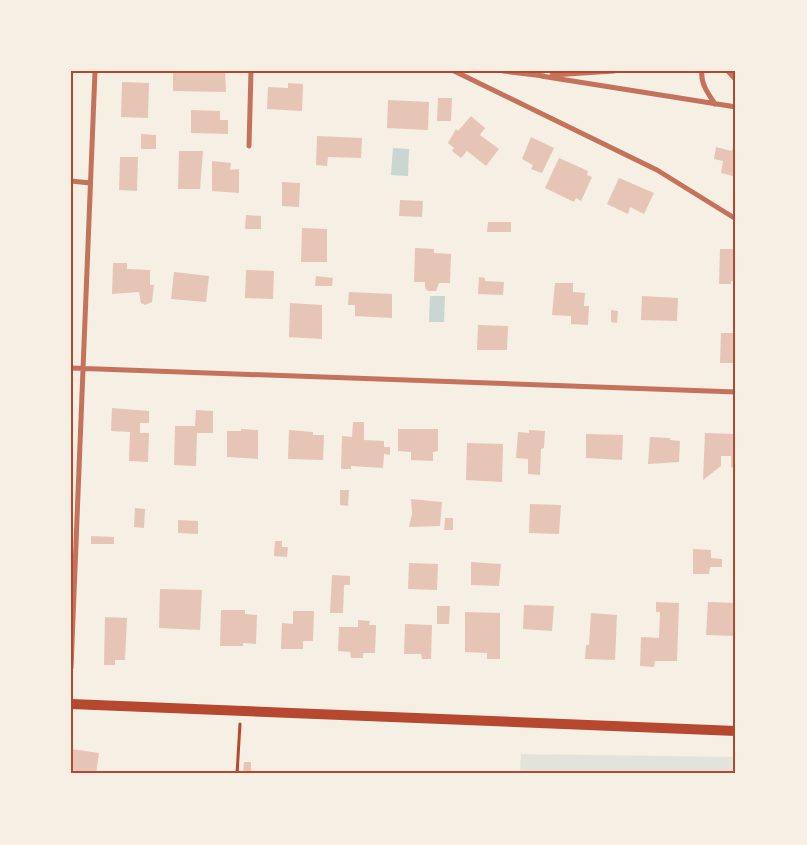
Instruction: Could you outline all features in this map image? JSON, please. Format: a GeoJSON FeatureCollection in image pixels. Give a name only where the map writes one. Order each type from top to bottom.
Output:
{"type":"FeatureCollection","features":[{"type":"Feature","properties":{"kind":"main road"},"geometry":{"type":"LineString","coordinates":[[71,704],[736,731]]}},
{"type":"Feature","properties":{"kind":"street"},"geometry":{"type":"LineString","coordinates":[[71,668],[95,71]]}},
{"type":"Feature","properties":{"kind":"street"},"geometry":{"type":"LineString","coordinates":[[249,146],[250,71]]}},
{"type":"Feature","properties":{"kind":"street"},"geometry":{"type":"LineString","coordinates":[[454,71],[657,170],[736,219]]}},
{"type":"Feature","properties":{"kind":"street"},"geometry":{"type":"LineString","coordinates":[[503,71],[736,107]]}},
{"type":"Feature","properties":{"kind":"street"},"geometry":{"type":"LineString","coordinates":[[541,76],[614,71]]}},
{"type":"Feature","properties":{"kind":"street"},"geometry":{"type":"LineString","coordinates":[[702,71],[701,76],[707,93],[715,104]]}},
{"type":"Feature","properties":{"kind":"street"},"geometry":{"type":"LineString","coordinates":[[728,71],[736,80]]}},
{"type":"Feature","properties":{"kind":"street"},"geometry":{"type":"LineString","coordinates":[[71,181],[90,183]]}},
{"type":"Feature","properties":{"kind":"street"},"geometry":{"type":"LineString","coordinates":[[71,368],[736,392]]}},
{"type":"Feature","properties":{"kind":"path"},"geometry":{"type":"LineString","coordinates":[[237,774],[240,711]]}},
{"type":"Feature","properties":{"kind":"shaded area"},"geometry":{"type":"Polygon","coordinates":[[[393,148],[409,149],[408,176],[391,175],[393,148]]]}},
{"type":"Feature","properties":{"kind":"shaded area"},"geometry":{"type":"Polygon","coordinates":[[[430,296],[445,296],[444,322],[429,322],[430,296]]]}},
{"type":"Feature","properties":{"kind":"shaded area"},"geometry":{"type":"Polygon","coordinates":[[[521,754],[736,757],[736,774],[520,774],[521,754]]]}},
{"type":"Feature","properties":{"kind":"building"},"geometry":{"type":"Polygon","coordinates":[[[173,71],[225,71],[226,92],[173,91],[173,71]]]}},
{"type":"Feature","properties":{"kind":"building"},"geometry":{"type":"Polygon","coordinates":[[[122,82],[149,83],[148,118],[121,117],[122,82]]]}},
{"type":"Feature","properties":{"kind":"building"},"geometry":{"type":"Polygon","coordinates":[[[288,83],[303,84],[302,111],[267,109],[268,87],[288,88],[288,83]]]}},
{"type":"Feature","properties":{"kind":"building"},"geometry":{"type":"Polygon","coordinates":[[[438,98],[452,98],[451,121],[437,121],[438,98]]]}},
{"type":"Feature","properties":{"kind":"building"},"geometry":{"type":"Polygon","coordinates":[[[388,100],[429,102],[428,130],[387,128],[388,100]]]}},
{"type":"Feature","properties":{"kind":"building"},"geometry":{"type":"Polygon","coordinates":[[[191,110],[220,111],[220,120],[228,120],[228,134],[191,133],[191,110]]]}},
{"type":"Feature","properties":{"kind":"building"},"geometry":{"type":"Polygon","coordinates":[[[471,116],[485,128],[480,135],[499,149],[486,166],[467,151],[461,158],[452,151],[454,148],[448,143],[456,129],[458,131],[471,116]]]}},
{"type":"Feature","properties":{"kind":"building"},"geometry":{"type":"Polygon","coordinates":[[[141,134],[156,135],[156,149],[141,149],[141,134]]]}},
{"type":"Feature","properties":{"kind":"building"},"geometry":{"type":"Polygon","coordinates":[[[317,136],[362,138],[361,158],[328,157],[327,166],[316,165],[317,136]]]}},
{"type":"Feature","properties":{"kind":"building"},"geometry":{"type":"Polygon","coordinates":[[[531,137],[554,148],[542,173],[531,169],[533,165],[522,159],[531,137]]]}},
{"type":"Feature","properties":{"kind":"building"},"geometry":{"type":"Polygon","coordinates":[[[735,140],[736,177],[721,173],[723,161],[714,159],[716,147],[732,151],[735,140]]]}},
{"type":"Feature","properties":{"kind":"building"},"geometry":{"type":"Polygon","coordinates":[[[179,151],[203,151],[200,189],[178,189],[179,151]]]}},
{"type":"Feature","properties":{"kind":"building"},"geometry":{"type":"Polygon","coordinates":[[[120,157],[138,157],[137,191],[119,190],[120,157]]]}},
{"type":"Feature","properties":{"kind":"building"},"geometry":{"type":"Polygon","coordinates":[[[559,158],[588,171],[587,175],[592,177],[581,201],[576,198],[574,202],[545,188],[559,158]]]}},
{"type":"Feature","properties":{"kind":"building"},"geometry":{"type":"Polygon","coordinates":[[[212,161],[231,163],[230,170],[239,169],[239,193],[212,191],[212,161]]]}},
{"type":"Feature","properties":{"kind":"building"},"geometry":{"type":"Polygon","coordinates":[[[619,178],[654,193],[644,214],[630,207],[628,214],[607,204],[619,178]]]}},
{"type":"Feature","properties":{"kind":"building"},"geometry":{"type":"Polygon","coordinates":[[[282,182],[300,183],[299,207],[282,206],[282,182]]]}},
{"type":"Feature","properties":{"kind":"building"},"geometry":{"type":"Polygon","coordinates":[[[400,200],[423,201],[422,217],[399,216],[400,200]]]}},
{"type":"Feature","properties":{"kind":"building"},"geometry":{"type":"Polygon","coordinates":[[[246,215],[261,216],[261,229],[245,229],[246,215]]]}},
{"type":"Feature","properties":{"kind":"building"},"geometry":{"type":"Polygon","coordinates":[[[488,222],[511,222],[511,232],[487,232],[488,222]]]}},
{"type":"Feature","properties":{"kind":"building"},"geometry":{"type":"Polygon","coordinates":[[[302,228],[327,229],[327,262],[301,262],[302,228]]]}},
{"type":"Feature","properties":{"kind":"building"},"geometry":{"type":"Polygon","coordinates":[[[415,248],[434,249],[434,253],[451,254],[450,283],[439,283],[436,291],[428,291],[425,288],[425,282],[414,282],[415,248]]]}},
{"type":"Feature","properties":{"kind":"building"},"geometry":{"type":"Polygon","coordinates":[[[720,249],[736,249],[736,281],[731,281],[731,284],[719,284],[720,249]]]}},
{"type":"Feature","properties":{"kind":"building"},"geometry":{"type":"Polygon","coordinates":[[[113,263],[127,263],[127,269],[150,270],[150,285],[154,285],[152,302],[145,305],[141,303],[139,292],[112,294],[113,263]]]}},
{"type":"Feature","properties":{"kind":"building"},"geometry":{"type":"Polygon","coordinates":[[[246,270],[274,271],[273,299],[245,298],[246,270]]]}},
{"type":"Feature","properties":{"kind":"building"},"geometry":{"type":"Polygon","coordinates":[[[174,272],[209,276],[206,302],[171,299],[174,272]]]}},
{"type":"Feature","properties":{"kind":"building"},"geometry":{"type":"Polygon","coordinates":[[[316,276],[333,278],[332,286],[315,286],[316,276]]]}},
{"type":"Feature","properties":{"kind":"building"},"geometry":{"type":"Polygon","coordinates":[[[479,277],[485,278],[485,281],[504,282],[503,295],[478,294],[479,277]]]}},
{"type":"Feature","properties":{"kind":"building"},"geometry":{"type":"Polygon","coordinates":[[[555,283],[573,283],[573,292],[585,293],[584,306],[589,306],[588,325],[571,324],[571,316],[552,315],[555,283]]]}},
{"type":"Feature","properties":{"kind":"building"},"geometry":{"type":"Polygon","coordinates":[[[349,292],[392,294],[392,318],[355,316],[355,305],[348,305],[349,292]]]}},
{"type":"Feature","properties":{"kind":"building"},"geometry":{"type":"Polygon","coordinates":[[[642,296],[678,298],[677,321],[641,320],[642,296]]]}},
{"type":"Feature","properties":{"kind":"building"},"geometry":{"type":"Polygon","coordinates":[[[290,303],[322,305],[322,339],[289,337],[290,303]]]}},
{"type":"Feature","properties":{"kind":"building"},"geometry":{"type":"Polygon","coordinates":[[[611,310],[618,311],[617,323],[611,322],[611,310]]]}},
{"type":"Feature","properties":{"kind":"building"},"geometry":{"type":"Polygon","coordinates":[[[478,325],[508,326],[507,350],[477,350],[478,325]]]}},
{"type":"Feature","properties":{"kind":"building"},"geometry":{"type":"Polygon","coordinates":[[[721,333],[736,333],[736,363],[720,363],[721,333]]]}},
{"type":"Feature","properties":{"kind":"building"},"geometry":{"type":"Polygon","coordinates":[[[112,408],[149,411],[149,423],[140,423],[140,433],[149,433],[148,462],[129,461],[130,432],[111,431],[112,408]]]}},
{"type":"Feature","properties":{"kind":"building"},"geometry":{"type":"Polygon","coordinates":[[[196,410],[213,411],[213,433],[197,433],[196,466],[174,465],[175,426],[195,426],[196,410]]]}},
{"type":"Feature","properties":{"kind":"building"},"geometry":{"type":"Polygon","coordinates":[[[353,422],[364,422],[364,440],[384,441],[384,447],[390,447],[390,455],[384,454],[383,468],[351,466],[351,469],[341,469],[342,436],[352,437],[353,422]]]}},
{"type":"Feature","properties":{"kind":"building"},"geometry":{"type":"Polygon","coordinates":[[[241,429],[258,430],[258,459],[227,457],[227,431],[241,431],[241,429]]]}},
{"type":"Feature","properties":{"kind":"building"},"geometry":{"type":"Polygon","coordinates":[[[398,429],[438,429],[438,451],[433,452],[433,461],[411,460],[411,452],[398,451],[398,429]]]}},
{"type":"Feature","properties":{"kind":"building"},"geometry":{"type":"Polygon","coordinates":[[[289,430],[313,432],[313,435],[324,435],[323,460],[288,459],[289,430]]]}},
{"type":"Feature","properties":{"kind":"building"},"geometry":{"type":"Polygon","coordinates":[[[529,430],[545,431],[544,448],[541,449],[540,475],[528,474],[528,459],[516,458],[518,432],[529,433],[529,430]]]}},
{"type":"Feature","properties":{"kind":"building"},"geometry":{"type":"Polygon","coordinates":[[[705,433],[736,434],[736,470],[731,467],[731,456],[721,456],[721,466],[703,480],[705,433]]]}},
{"type":"Feature","properties":{"kind":"building"},"geometry":{"type":"Polygon","coordinates":[[[586,434],[623,435],[622,460],[586,458],[586,434]]]}},
{"type":"Feature","properties":{"kind":"building"},"geometry":{"type":"Polygon","coordinates":[[[650,437],[670,438],[670,440],[680,441],[679,462],[648,464],[650,437]]]}},
{"type":"Feature","properties":{"kind":"building"},"geometry":{"type":"Polygon","coordinates":[[[467,443],[503,444],[502,482],[466,480],[467,443]]]}},
{"type":"Feature","properties":{"kind":"building"},"geometry":{"type":"Polygon","coordinates":[[[340,490],[349,490],[348,506],[340,505],[340,490]]]}},
{"type":"Feature","properties":{"kind":"building"},"geometry":{"type":"Polygon","coordinates":[[[411,499],[442,502],[440,526],[409,527],[412,514],[411,499]]]}},
{"type":"Feature","properties":{"kind":"building"},"geometry":{"type":"Polygon","coordinates":[[[530,504],[561,505],[559,534],[529,533],[530,504]]]}},
{"type":"Feature","properties":{"kind":"building"},"geometry":{"type":"Polygon","coordinates":[[[135,508],[145,509],[144,528],[134,527],[135,508]]]}},
{"type":"Feature","properties":{"kind":"building"},"geometry":{"type":"Polygon","coordinates":[[[445,518],[453,518],[453,530],[444,530],[445,518]]]}},
{"type":"Feature","properties":{"kind":"building"},"geometry":{"type":"Polygon","coordinates":[[[178,520],[198,521],[198,534],[178,533],[178,520]]]}},
{"type":"Feature","properties":{"kind":"building"},"geometry":{"type":"Polygon","coordinates":[[[91,536],[114,537],[114,544],[91,544],[91,536]]]}},
{"type":"Feature","properties":{"kind":"building"},"geometry":{"type":"Polygon","coordinates":[[[275,541],[282,541],[282,547],[288,547],[287,557],[274,556],[275,541]]]}},
{"type":"Feature","properties":{"kind":"building"},"geometry":{"type":"Polygon","coordinates":[[[693,549],[711,550],[711,558],[722,559],[722,567],[710,567],[709,574],[693,574],[693,549]]]}},
{"type":"Feature","properties":{"kind":"building"},"geometry":{"type":"Polygon","coordinates":[[[471,562],[501,564],[499,586],[471,585],[471,562]]]}},
{"type":"Feature","properties":{"kind":"building"},"geometry":{"type":"Polygon","coordinates":[[[409,563],[438,564],[437,590],[408,589],[409,563]]]}},
{"type":"Feature","properties":{"kind":"building"},"geometry":{"type":"Polygon","coordinates":[[[332,575],[350,576],[350,585],[344,585],[343,613],[330,613],[332,575]]]}},
{"type":"Feature","properties":{"kind":"building"},"geometry":{"type":"Polygon","coordinates":[[[160,589],[202,590],[200,630],[159,628],[160,589]]]}},
{"type":"Feature","properties":{"kind":"building"},"geometry":{"type":"Polygon","coordinates":[[[656,602],[679,603],[677,661],[655,661],[654,667],[640,666],[641,637],[659,638],[660,612],[656,612],[656,602]]]}},
{"type":"Feature","properties":{"kind":"building"},"geometry":{"type":"Polygon","coordinates":[[[708,602],[736,603],[736,636],[706,635],[708,602]]]}},
{"type":"Feature","properties":{"kind":"building"},"geometry":{"type":"Polygon","coordinates":[[[524,605],[554,606],[552,631],[523,629],[524,605]]]}},
{"type":"Feature","properties":{"kind":"building"},"geometry":{"type":"Polygon","coordinates":[[[437,606],[450,606],[449,624],[437,624],[437,606]]]}},
{"type":"Feature","properties":{"kind":"building"},"geometry":{"type":"Polygon","coordinates":[[[221,610],[245,610],[245,614],[257,615],[256,644],[243,643],[243,646],[220,646],[221,610]]]}},
{"type":"Feature","properties":{"kind":"building"},"geometry":{"type":"Polygon","coordinates":[[[293,611],[314,611],[313,641],[303,641],[303,649],[281,649],[282,623],[293,624],[293,611]]]}},
{"type":"Feature","properties":{"kind":"building"},"geometry":{"type":"Polygon","coordinates":[[[465,612],[500,613],[500,659],[487,659],[487,653],[465,652],[465,612]]]}},
{"type":"Feature","properties":{"kind":"building"},"geometry":{"type":"Polygon","coordinates":[[[591,613],[617,615],[615,660],[585,659],[586,645],[589,645],[591,613]]]}},
{"type":"Feature","properties":{"kind":"building"},"geometry":{"type":"Polygon","coordinates":[[[105,617],[127,618],[125,660],[115,660],[115,665],[104,665],[105,617]]]}},
{"type":"Feature","properties":{"kind":"building"},"geometry":{"type":"Polygon","coordinates":[[[358,620],[370,621],[369,625],[376,625],[375,653],[363,653],[363,658],[351,658],[350,652],[338,651],[339,627],[358,627],[358,620]]]}},
{"type":"Feature","properties":{"kind":"building"},"geometry":{"type":"Polygon","coordinates":[[[405,624],[432,625],[431,659],[422,659],[421,654],[404,654],[405,624]]]}},
{"type":"Feature","properties":{"kind":"building"},"geometry":{"type":"Polygon","coordinates":[[[71,749],[99,753],[96,774],[71,773],[71,749]]]}},
{"type":"Feature","properties":{"kind":"building"},"geometry":{"type":"Polygon","coordinates":[[[244,762],[251,762],[251,774],[243,774],[244,762]]]}}]}
